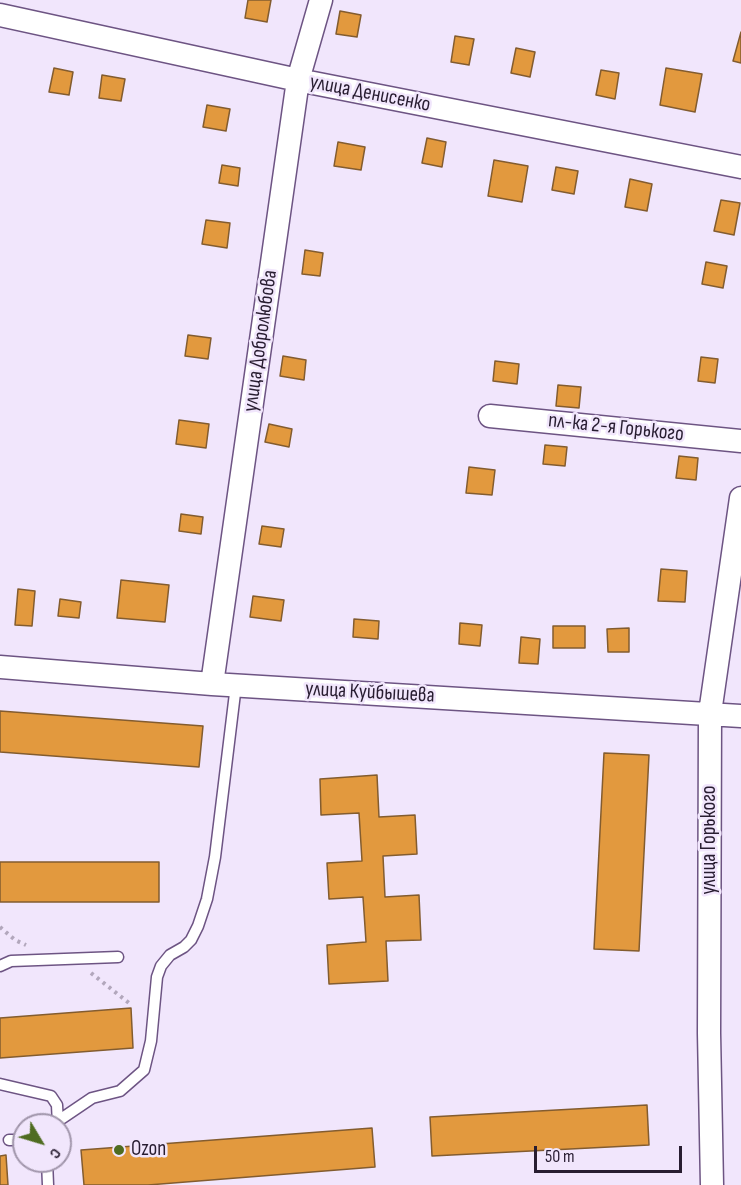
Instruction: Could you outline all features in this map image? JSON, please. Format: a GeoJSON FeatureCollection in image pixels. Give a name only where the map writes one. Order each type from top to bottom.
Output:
{"type":"FeatureCollection","features":[{"type":"Feature","properties":{"kind":"street","name":"улица Добролюбова"},"geometry":{"type":"LineString","coordinates":[[212,684],[298,80],[321,0]]}},
{"type":"Feature","properties":{"kind":"street","name":"улица Денисенко"},"geometry":{"type":"LineString","coordinates":[[0,15],[298,80],[741,167]]}},
{"type":"Feature","properties":{"kind":"street","name":"пл-ка 2-я Горького"},"geometry":{"type":"LineString","coordinates":[[490,416],[741,441]]}},
{"type":"Feature","properties":{"kind":"street","name":"улица Горького"},"geometry":{"type":"LineString","coordinates":[[712,1185],[709,1033],[710,713],[741,498]]}},
{"type":"Feature","properties":{"kind":"street","name":"улица Куйбышева"},"geometry":{"type":"LineString","coordinates":[[0,667],[212,684],[741,716]]}},
{"type":"Feature","properties":{"kind":"lane"},"geometry":{"type":"LineString","coordinates":[[72,1113],[92,1098],[120,1091],[144,1070],[151,1041],[157,977],[161,966],[170,955],[191,940],[207,898],[215,857],[236,685]]}},
{"type":"Feature","properties":{"kind":"lane"},"geometry":{"type":"LineString","coordinates":[[0,966],[11,961],[118,957]]}},
{"type":"Feature","properties":{"kind":"lane"},"geometry":{"type":"LineString","coordinates":[[0,1084],[51,1096],[57,1105],[57,1113]]}},
{"type":"Feature","properties":{"kind":"building"},"geometry":{"type":"Polygon","coordinates":[[[248,0],[271,0],[267,22],[245,18],[248,0]]]}},
{"type":"Feature","properties":{"kind":"building"},"geometry":{"type":"Polygon","coordinates":[[[340,11],[361,15],[357,37],[336,34],[340,11]]]}},
{"type":"Feature","properties":{"kind":"building"},"geometry":{"type":"Polygon","coordinates":[[[741,32],[741,63],[733,61],[741,32]]]}},
{"type":"Feature","properties":{"kind":"building"},"geometry":{"type":"Polygon","coordinates":[[[455,36],[474,39],[469,65],[451,62],[455,36]]]}},
{"type":"Feature","properties":{"kind":"building"},"geometry":{"type":"Polygon","coordinates":[[[516,48],[535,52],[530,77],[511,73],[516,48]]]}},
{"type":"Feature","properties":{"kind":"building"},"geometry":{"type":"Polygon","coordinates":[[[54,68],[73,72],[69,95],[49,92],[54,68]]]}},
{"type":"Feature","properties":{"kind":"building"},"geometry":{"type":"Polygon","coordinates":[[[666,68],[702,74],[695,112],[660,105],[666,68]]]}},
{"type":"Feature","properties":{"kind":"building"},"geometry":{"type":"Polygon","coordinates":[[[601,70],[619,73],[615,99],[596,95],[601,70]]]}},
{"type":"Feature","properties":{"kind":"building"},"geometry":{"type":"Polygon","coordinates":[[[102,75],[125,79],[121,101],[99,98],[102,75]]]}},
{"type":"Feature","properties":{"kind":"building"},"geometry":{"type":"Polygon","coordinates":[[[207,105],[230,109],[226,131],[203,127],[207,105]]]}},
{"type":"Feature","properties":{"kind":"building"},"geometry":{"type":"Polygon","coordinates":[[[427,138],[446,142],[442,167],[422,163],[427,138]]]}},
{"type":"Feature","properties":{"kind":"building"},"geometry":{"type":"Polygon","coordinates":[[[338,142],[365,147],[361,170],[334,166],[338,142]]]}},
{"type":"Feature","properties":{"kind":"building"},"geometry":{"type":"Polygon","coordinates":[[[494,160],[528,166],[522,202],[488,196],[494,160]]]}},
{"type":"Feature","properties":{"kind":"building"},"geometry":{"type":"Polygon","coordinates":[[[222,165],[240,168],[238,186],[219,183],[222,165]]]}},
{"type":"Feature","properties":{"kind":"building"},"geometry":{"type":"Polygon","coordinates":[[[556,167],[578,171],[574,194],[552,190],[556,167]]]}},
{"type":"Feature","properties":{"kind":"building"},"geometry":{"type":"Polygon","coordinates":[[[630,179],[652,184],[647,211],[625,207],[630,179]]]}},
{"type":"Feature","properties":{"kind":"building"},"geometry":{"type":"Polygon","coordinates":[[[721,200],[740,203],[734,235],[714,231],[721,200]]]}},
{"type":"Feature","properties":{"kind":"building"},"geometry":{"type":"Polygon","coordinates":[[[206,220],[230,223],[227,248],[202,244],[206,220]]]}},
{"type":"Feature","properties":{"kind":"building"},"geometry":{"type":"Polygon","coordinates":[[[305,250],[323,253],[320,276],[302,274],[305,250]]]}},
{"type":"Feature","properties":{"kind":"building"},"geometry":{"type":"Polygon","coordinates":[[[706,262],[727,266],[723,288],[702,284],[706,262]]]}},
{"type":"Feature","properties":{"kind":"building"},"geometry":{"type":"Polygon","coordinates":[[[188,335],[211,338],[208,359],[185,356],[188,335]]]}},
{"type":"Feature","properties":{"kind":"building"},"geometry":{"type":"Polygon","coordinates":[[[283,356],[306,360],[304,380],[280,376],[283,356]]]}},
{"type":"Feature","properties":{"kind":"building"},"geometry":{"type":"Polygon","coordinates":[[[701,357],[718,359],[715,383],[698,381],[701,357]]]}},
{"type":"Feature","properties":{"kind":"building"},"geometry":{"type":"Polygon","coordinates":[[[495,361],[519,364],[517,384],[493,381],[495,361]]]}},
{"type":"Feature","properties":{"kind":"building"},"geometry":{"type":"Polygon","coordinates":[[[558,385],[581,387],[579,408],[556,406],[558,385]]]}},
{"type":"Feature","properties":{"kind":"building"},"geometry":{"type":"Polygon","coordinates":[[[179,420],[209,424],[206,448],[176,444],[179,420]]]}},
{"type":"Feature","properties":{"kind":"building"},"geometry":{"type":"Polygon","coordinates":[[[269,424],[292,429],[289,447],[265,442],[269,424]]]}},
{"type":"Feature","properties":{"kind":"building"},"geometry":{"type":"Polygon","coordinates":[[[545,445],[567,447],[565,466],[543,464],[545,445]]]}},
{"type":"Feature","properties":{"kind":"building"},"geometry":{"type":"Polygon","coordinates":[[[679,456],[698,458],[696,480],[676,478],[679,456]]]}},
{"type":"Feature","properties":{"kind":"building"},"geometry":{"type":"Polygon","coordinates":[[[469,467],[495,470],[492,495],[466,493],[469,467]]]}},
{"type":"Feature","properties":{"kind":"building"},"geometry":{"type":"Polygon","coordinates":[[[181,514],[203,517],[201,534],[179,531],[181,514]]]}},
{"type":"Feature","properties":{"kind":"building"},"geometry":{"type":"Polygon","coordinates":[[[262,526],[284,529],[281,547],[259,544],[262,526]]]}},
{"type":"Feature","properties":{"kind":"building"},"geometry":{"type":"Polygon","coordinates":[[[661,569],[687,571],[685,602],[658,601],[661,569]]]}},
{"type":"Feature","properties":{"kind":"building"},"geometry":{"type":"Polygon","coordinates":[[[121,580],[169,585],[165,622],[117,618],[121,580]]]}},
{"type":"Feature","properties":{"kind":"building"},"geometry":{"type":"Polygon","coordinates":[[[18,589],[35,591],[32,626],[15,625],[18,589]]]}},
{"type":"Feature","properties":{"kind":"building"},"geometry":{"type":"Polygon","coordinates":[[[253,596],[284,600],[281,621],[250,617],[253,596]]]}},
{"type":"Feature","properties":{"kind":"building"},"geometry":{"type":"Polygon","coordinates":[[[60,599],[81,602],[79,618],[58,616],[60,599]]]}},
{"type":"Feature","properties":{"kind":"building"},"geometry":{"type":"Polygon","coordinates":[[[354,619],[379,621],[378,639],[353,637],[354,619]]]}},
{"type":"Feature","properties":{"kind":"building"},"geometry":{"type":"Polygon","coordinates":[[[460,623],[482,625],[480,646],[459,644],[460,623]]]}},
{"type":"Feature","properties":{"kind":"building"},"geometry":{"type":"Polygon","coordinates":[[[553,626],[585,626],[585,648],[553,648],[553,626]]]}},
{"type":"Feature","properties":{"kind":"building"},"geometry":{"type":"Polygon","coordinates":[[[629,628],[629,652],[608,652],[607,629],[629,628]]]}},
{"type":"Feature","properties":{"kind":"building"},"geometry":{"type":"Polygon","coordinates":[[[521,637],[540,639],[538,664],[519,663],[521,637]]]}},
{"type":"Feature","properties":{"kind":"building"},"geometry":{"type":"Polygon","coordinates":[[[0,711],[203,726],[199,767],[0,752],[0,711]]]}},
{"type":"Feature","properties":{"kind":"building"},"geometry":{"type":"Polygon","coordinates":[[[604,753],[649,755],[639,951],[594,949],[604,753]]]}},
{"type":"Feature","properties":{"kind":"building"},"geometry":{"type":"Polygon","coordinates":[[[377,775],[379,817],[415,815],[417,854],[383,856],[385,897],[419,895],[421,940],[386,941],[388,981],[329,984],[327,945],[366,942],[363,897],[329,899],[327,863],[362,861],[359,813],[321,815],[320,779],[377,775]]]}},
{"type":"Feature","properties":{"kind":"building"},"geometry":{"type":"Polygon","coordinates":[[[0,862],[159,862],[159,902],[0,902],[0,862]]]}},
{"type":"Feature","properties":{"kind":"building"},"geometry":{"type":"Polygon","coordinates":[[[131,1008],[133,1048],[0,1058],[0,1018],[131,1008]]]}},
{"type":"Feature","properties":{"kind":"building"},"geometry":{"type":"Polygon","coordinates":[[[647,1105],[649,1145],[432,1156],[430,1117],[647,1105]]]}},
{"type":"Feature","properties":{"kind":"building"},"geometry":{"type":"Polygon","coordinates":[[[372,1128],[375,1167],[148,1185],[84,1185],[81,1150],[372,1128]]]}},
{"type":"Feature","properties":{"kind":"building"},"geometry":{"type":"Polygon","coordinates":[[[6,1155],[8,1185],[0,1185],[0,1156],[6,1155]]]}},
{"type":"Feature","properties":{"kind":"place","name":"Ozon"},"geometry":{"type":"Point","coordinates":[119,1150]}}]}
